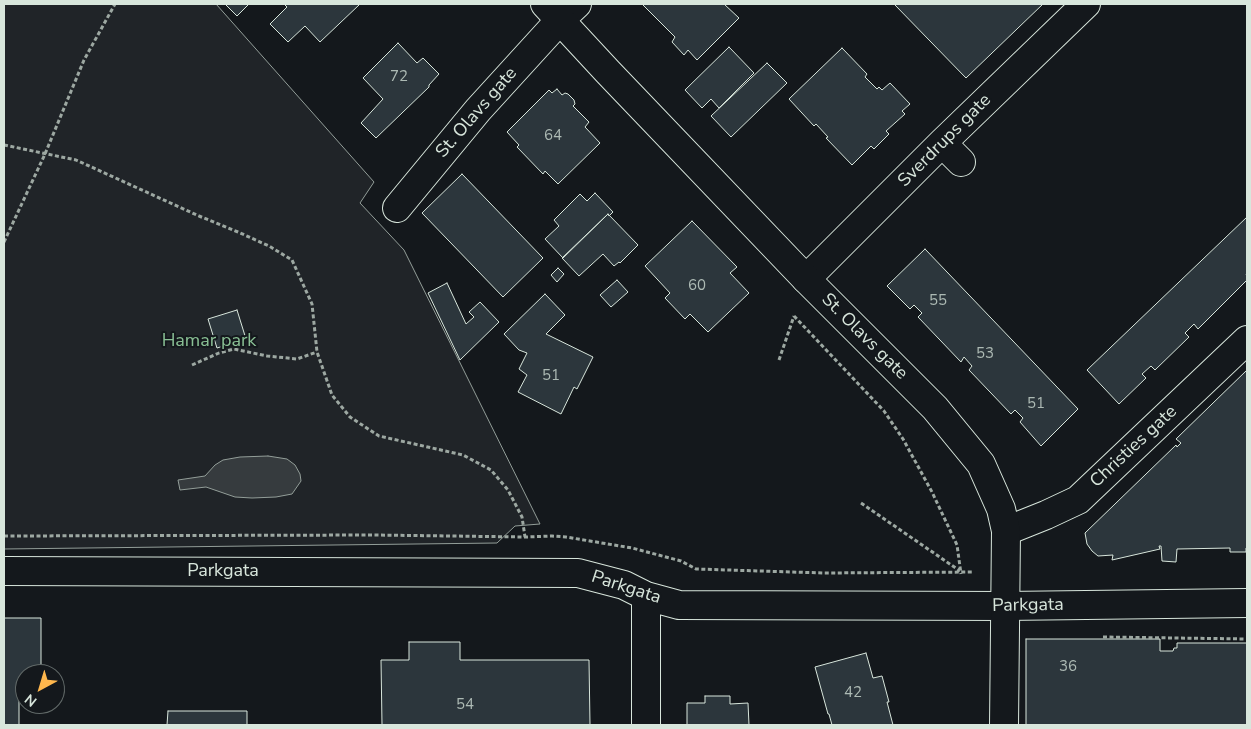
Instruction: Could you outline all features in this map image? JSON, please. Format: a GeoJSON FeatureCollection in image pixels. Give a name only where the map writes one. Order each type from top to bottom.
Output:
{"type":"FeatureCollection","features":[{"type":"Feature","properties":{"kind":"street","name":"Sverdrups gate"},"geometry":{"type":"LineString","coordinates":[[806,279],[942,143],[1086,4]]}},
{"type":"Feature","properties":{"kind":"street","name":"St. Olavs gate"},"geometry":{"type":"LineString","coordinates":[[397,208],[560,9],[608,72],[806,279],[935,408],[981,464],[1001,509],[1006,531],[1004,725]]}},
{"type":"Feature","properties":{"kind":"street"},"geometry":{"type":"LineString","coordinates":[[942,143],[961,162]]}},
{"type":"Feature","properties":{"kind":"street","name":"Christies gate"},"geometry":{"type":"LineString","coordinates":[[1006,531],[1078,500],[1247,340]]}},
{"type":"Feature","properties":{"kind":"street","name":"Parkgata"},"geometry":{"type":"LineString","coordinates":[[4,571],[578,573],[624,585],[646,596],[679,606],[1005,606],[1247,603]]}},
{"type":"Feature","properties":{"kind":"street"},"geometry":{"type":"LineString","coordinates":[[646,596],[646,725]]}},
{"type":"Feature","properties":{"kind":"path"},"geometry":{"type":"LineString","coordinates":[[4,242],[45,154],[84,60],[115,4]]}},
{"type":"Feature","properties":{"kind":"path"},"geometry":{"type":"LineString","coordinates":[[4,145],[76,160],[269,246],[292,260],[312,304],[317,352],[332,395],[350,418],[379,436],[463,455],[491,470],[508,490],[522,517],[525,537]]}},
{"type":"Feature","properties":{"kind":"path"},"geometry":{"type":"LineString","coordinates":[[779,360],[806,279]]}},
{"type":"Feature","properties":{"kind":"path"},"geometry":{"type":"LineString","coordinates":[[794,316],[884,411],[903,439],[932,492],[957,546],[961,580]]}},
{"type":"Feature","properties":{"kind":"path"},"geometry":{"type":"LineString","coordinates":[[192,365],[219,353],[234,350],[267,356],[297,358],[317,352]]}},
{"type":"Feature","properties":{"kind":"path"},"geometry":{"type":"LineString","coordinates":[[861,503],[961,572]]}},
{"type":"Feature","properties":{"kind":"path"},"geometry":{"type":"LineString","coordinates":[[4,536],[375,535],[566,537],[632,548],[681,561],[696,569],[824,573],[974,572]]}},
{"type":"Feature","properties":{"kind":"path"},"geometry":{"type":"LineString","coordinates":[[1097,637],[1247,639]]}},
{"type":"Feature","properties":{"kind":"green space","name":"Hamar park"},"geometry":{"type":"Polygon","coordinates":[[[4,4],[216,4],[374,182],[360,203],[404,250],[540,524],[515,526],[497,543],[4,549],[4,4]]]}},
{"type":"Feature","properties":{"kind":"shaded area"},"geometry":{"type":"Polygon","coordinates":[[[268,456],[287,459],[295,465],[300,474],[301,481],[292,494],[252,498],[235,497],[206,487],[180,490],[178,480],[205,476],[215,465],[223,460],[268,456]]]}},
{"type":"Feature","properties":{"kind":"building"},"geometry":{"type":"Polygon","coordinates":[[[225,4],[249,4],[237,16],[225,4]]]}},
{"type":"Feature","properties":{"kind":"building"},"geometry":{"type":"Polygon","coordinates":[[[284,4],[359,5],[320,42],[305,26],[288,42],[270,24],[287,7],[284,4]]]}},
{"type":"Feature","properties":{"kind":"building"},"geometry":{"type":"Polygon","coordinates":[[[642,4],[724,4],[739,18],[697,60],[688,50],[684,55],[672,42],[675,37],[642,4]]]}},
{"type":"Feature","properties":{"kind":"building"},"geometry":{"type":"Polygon","coordinates":[[[894,4],[1043,4],[966,78],[894,4]]]}},
{"type":"Feature","properties":{"kind":"building"},"geometry":{"type":"Polygon","coordinates":[[[398,43],[417,63],[423,58],[439,74],[429,87],[376,138],[361,123],[383,99],[363,78],[398,43]]]}},
{"type":"Feature","properties":{"kind":"building"},"geometry":{"type":"Polygon","coordinates":[[[729,47],[754,73],[719,108],[711,99],[702,108],[685,90],[729,47]]]}},
{"type":"Feature","properties":{"kind":"building"},"geometry":{"type":"Polygon","coordinates":[[[842,48],[867,74],[865,77],[877,89],[879,87],[882,90],[890,83],[910,104],[902,111],[905,114],[886,131],[889,134],[874,149],[871,146],[852,165],[826,138],[828,137],[816,124],[814,126],[789,99],[842,48]]]}},
{"type":"Feature","properties":{"kind":"building"},"geometry":{"type":"Polygon","coordinates":[[[767,63],[787,83],[731,137],[711,116],[767,63]]]}},
{"type":"Feature","properties":{"kind":"building"},"geometry":{"type":"Polygon","coordinates":[[[557,89],[562,95],[568,94],[574,100],[575,104],[573,106],[589,122],[585,127],[600,143],[558,184],[545,171],[543,174],[517,147],[519,145],[507,132],[549,90],[552,93],[557,89]]]}},
{"type":"Feature","properties":{"kind":"building"},"geometry":{"type":"Polygon","coordinates":[[[462,174],[543,258],[503,297],[422,213],[462,174]]]}},
{"type":"Feature","properties":{"kind":"building"},"geometry":{"type":"Polygon","coordinates":[[[595,193],[613,212],[609,216],[608,214],[563,258],[545,239],[559,226],[554,220],[580,194],[587,201],[595,193]]]}},
{"type":"Feature","properties":{"kind":"building"},"geometry":{"type":"Polygon","coordinates":[[[608,214],[638,245],[620,263],[614,266],[603,254],[579,276],[562,258],[608,214]]]}},
{"type":"Feature","properties":{"kind":"building"},"geometry":{"type":"Polygon","coordinates":[[[1247,217],[1247,280],[1198,329],[1194,324],[1185,333],[1189,337],[1155,370],[1151,366],[1142,374],[1146,378],[1119,404],[1087,370],[1247,217]]]}},
{"type":"Feature","properties":{"kind":"building"},"geometry":{"type":"Polygon","coordinates":[[[692,221],[737,267],[730,273],[749,293],[708,332],[690,314],[685,319],[665,298],[670,293],[645,266],[692,221]]]}},
{"type":"Feature","properties":{"kind":"building"},"geometry":{"type":"Polygon","coordinates":[[[925,249],[1078,409],[1041,446],[1020,422],[1023,418],[1015,410],[1011,414],[969,370],[972,366],[964,357],[961,362],[918,317],[922,313],[914,305],[910,309],[887,286],[925,249]]]}},
{"type":"Feature","properties":{"kind":"building"},"geometry":{"type":"Polygon","coordinates":[[[558,268],[564,274],[557,282],[551,275],[558,268]]]}},
{"type":"Feature","properties":{"kind":"building"},"geometry":{"type":"Polygon","coordinates":[[[617,280],[628,292],[611,307],[600,295],[617,280]]]}},
{"type":"Feature","properties":{"kind":"building"},"geometry":{"type":"Polygon","coordinates":[[[447,283],[466,324],[474,317],[469,312],[480,302],[499,322],[460,360],[428,293],[447,283]]]}},
{"type":"Feature","properties":{"kind":"building"},"geometry":{"type":"Polygon","coordinates":[[[545,294],[565,315],[546,334],[593,357],[577,389],[574,387],[561,414],[518,392],[527,375],[519,369],[527,353],[519,350],[504,334],[545,294]]]}},
{"type":"Feature","properties":{"kind":"building"},"geometry":{"type":"Polygon","coordinates":[[[237,310],[246,339],[217,348],[208,319],[237,310]]]}},
{"type":"Feature","properties":{"kind":"building"},"geometry":{"type":"Polygon","coordinates":[[[1247,370],[1246,552],[1230,552],[1230,548],[1177,549],[1176,562],[1162,561],[1161,546],[1159,546],[1160,549],[1112,560],[1113,555],[1098,556],[1087,544],[1085,533],[1176,445],[1177,447],[1181,443],[1176,439],[1247,370]]]}},
{"type":"Feature","properties":{"kind":"building"},"geometry":{"type":"Polygon","coordinates":[[[4,618],[41,618],[41,664],[15,664],[15,714],[19,714],[19,725],[4,725],[4,618]]]}},
{"type":"Feature","properties":{"kind":"building"},"geometry":{"type":"Polygon","coordinates":[[[1026,639],[1160,639],[1160,651],[1173,651],[1174,648],[1177,648],[1177,643],[1247,643],[1247,725],[1026,725],[1026,639]]]}},
{"type":"Feature","properties":{"kind":"building"},"geometry":{"type":"Polygon","coordinates":[[[409,642],[460,642],[460,660],[589,660],[590,725],[382,725],[381,660],[409,660],[409,642]]]}},
{"type":"Feature","properties":{"kind":"building"},"geometry":{"type":"Polygon","coordinates":[[[866,653],[873,678],[882,676],[893,725],[832,725],[815,667],[866,653]]]}},
{"type":"Feature","properties":{"kind":"building"},"geometry":{"type":"Polygon","coordinates":[[[705,696],[730,696],[730,704],[748,703],[749,725],[687,725],[687,703],[705,703],[705,696]]]}},
{"type":"Feature","properties":{"kind":"building"},"geometry":{"type":"Polygon","coordinates":[[[168,711],[247,711],[247,725],[167,725],[168,711]]]}}]}
